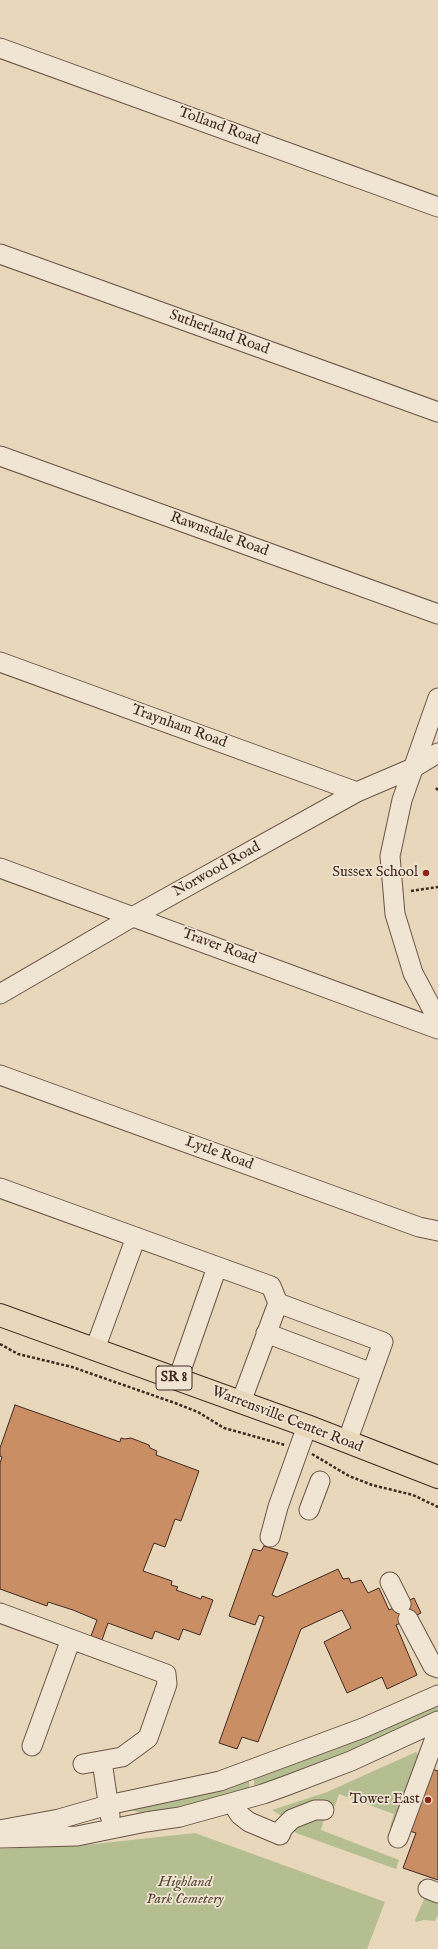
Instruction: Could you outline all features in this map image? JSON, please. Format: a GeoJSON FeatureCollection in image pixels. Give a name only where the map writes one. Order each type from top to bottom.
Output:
{"type":"FeatureCollection","features":[{"type":"Feature","properties":{"kind":"main road","name":"Warrensville Center Road"},"geometry":{"type":"LineString","coordinates":[[0,1315],[306,1426],[438,1477]]}},
{"type":"Feature","properties":{"kind":"street","name":"Tolland Road"},"geometry":{"type":"LineString","coordinates":[[0,48],[438,207]]}},
{"type":"Feature","properties":{"kind":"street","name":"Sutherland Road"},"geometry":{"type":"LineString","coordinates":[[0,254],[438,412]]}},
{"type":"Feature","properties":{"kind":"street","name":"Rawnsdale Road"},"geometry":{"type":"LineString","coordinates":[[0,456],[438,614]]}},
{"type":"Feature","properties":{"kind":"street","name":"Traynham Road"},"geometry":{"type":"LineString","coordinates":[[0,662],[357,792]]}},
{"type":"Feature","properties":{"kind":"street"},"geometry":{"type":"LineString","coordinates":[[438,698],[402,800],[390,856],[395,914],[412,974],[438,1020]]}},
{"type":"Feature","properties":{"kind":"street","name":"Norwood Road"},"geometry":{"type":"LineString","coordinates":[[0,994],[134,916],[357,792],[413,768],[438,753]]}},
{"type":"Feature","properties":{"kind":"street","name":"Traver Road"},"geometry":{"type":"LineString","coordinates":[[0,868],[438,1029]]}},
{"type":"Feature","properties":{"kind":"street","name":"Lytle Road"},"geometry":{"type":"LineString","coordinates":[[0,1074],[419,1227],[438,1231]]}},
{"type":"Feature","properties":{"kind":"street"},"geometry":{"type":"LineString","coordinates":[[0,1188],[271,1286],[278,1303],[241,1402]]}},
{"type":"Feature","properties":{"kind":"street"},"geometry":{"type":"LineString","coordinates":[[95,1349],[136,1238]]}},
{"type":"Feature","properties":{"kind":"street"},"geometry":{"type":"LineString","coordinates":[[178,1379],[217,1267]]}},
{"type":"Feature","properties":{"kind":"street"},"geometry":{"type":"LineString","coordinates":[[278,1303],[383,1342],[347,1442]]}},
{"type":"Feature","properties":{"kind":"street"},"geometry":{"type":"LineString","coordinates":[[266,1334],[372,1372]]}},
{"type":"Feature","properties":{"kind":"street"},"geometry":{"type":"LineString","coordinates":[[270,1537],[278,1506],[306,1426]]}},
{"type":"Feature","properties":{"kind":"street"},"geometry":{"type":"LineString","coordinates":[[309,1510],[320,1481]]}},
{"type":"Feature","properties":{"kind":"street"},"geometry":{"type":"LineString","coordinates":[[390,1582],[404,1612],[433,1666],[438,1668]]}},
{"type":"Feature","properties":{"kind":"street"},"geometry":{"type":"LineString","coordinates":[[0,1613],[166,1674],[167,1684],[148,1738],[122,1757],[83,1764]]}},
{"type":"Feature","properties":{"kind":"street"},"geometry":{"type":"LineString","coordinates":[[32,1746],[72,1639]]}},
{"type":"Feature","properties":{"kind":"street"},"geometry":{"type":"LineString","coordinates":[[0,1830],[59,1819],[108,1805],[220,1781],[363,1728],[438,1695]]}},
{"type":"Feature","properties":{"kind":"street"},"geometry":{"type":"LineString","coordinates":[[0,1838],[77,1836],[146,1822],[180,1817],[262,1794],[351,1761],[438,1721]]}},
{"type":"Feature","properties":{"kind":"street"},"geometry":{"type":"LineString","coordinates":[[398,1838],[438,1730]]}},
{"type":"Feature","properties":{"kind":"street"},"geometry":{"type":"LineString","coordinates":[[102,1761],[112,1829]]}},
{"type":"Feature","properties":{"kind":"street"},"geometry":{"type":"LineString","coordinates":[[232,1803],[240,1815],[249,1822],[280,1835],[283,1828],[292,1819],[315,1810],[324,1810]]}},
{"type":"Feature","properties":{"kind":"path"},"geometry":{"type":"LineString","coordinates":[[411,891],[438,887]]}},
{"type":"Feature","properties":{"kind":"path"},"geometry":{"type":"LineString","coordinates":[[0,1344],[18,1354],[72,1367],[175,1403],[198,1412],[224,1428],[286,1445]]}},
{"type":"Feature","properties":{"kind":"path"},"geometry":{"type":"LineString","coordinates":[[313,1454],[349,1476],[372,1485],[413,1495],[438,1507]]}},
{"type":"Feature","properties":{"kind":"green space"},"geometry":{"type":"Polygon","coordinates":[[[438,1702],[438,1714],[424,1722],[257,1789],[254,1786],[254,1778],[438,1702]]]}},
{"type":"Feature","properties":{"kind":"green space"},"geometry":{"type":"Polygon","coordinates":[[[416,1752],[418,1757],[393,1827],[391,1828],[390,1826],[394,1814],[339,1794],[335,1806],[327,1802],[282,1816],[272,1810],[327,1792],[416,1752]]]}},
{"type":"Feature","properties":{"kind":"green space"},"geometry":{"type":"Polygon","coordinates":[[[246,1779],[249,1781],[250,1791],[193,1806],[140,1813],[126,1808],[246,1779]]]}},
{"type":"Feature","properties":{"kind":"green space"},"geometry":{"type":"Polygon","coordinates":[[[315,1817],[324,1819],[321,1830],[399,1860],[396,1869],[294,1831],[294,1827],[315,1817]]]}},
{"type":"Feature","properties":{"kind":"green space","name":"Highland Park Cemetery"},"geometry":{"type":"Polygon","coordinates":[[[195,1833],[385,1902],[367,1949],[0,1949],[0,1849],[95,1844],[195,1833]]]}},
{"type":"Feature","properties":{"kind":"green space"},"geometry":{"type":"Polygon","coordinates":[[[425,1897],[438,1902],[438,1914],[435,1921],[424,1920],[416,1922],[415,1920],[425,1897]]]}},
{"type":"Feature","properties":{"kind":"building"},"geometry":{"type":"Polygon","coordinates":[[[15,1405],[120,1442],[121,1438],[131,1438],[149,1445],[150,1448],[157,1451],[156,1455],[199,1471],[181,1521],[175,1519],[165,1547],[154,1543],[143,1571],[172,1581],[171,1585],[178,1587],[176,1590],[201,1599],[202,1596],[213,1600],[200,1635],[183,1629],[179,1640],[155,1631],[152,1639],[108,1623],[102,1640],[91,1636],[97,1620],[48,1602],[47,1606],[0,1589],[0,1463],[2,1457],[0,1456],[0,1448],[15,1405]]]}},
{"type":"Feature","properties":{"kind":"building"},"geometry":{"type":"Polygon","coordinates":[[[264,1546],[288,1553],[272,1595],[277,1597],[338,1569],[343,1579],[349,1578],[351,1583],[361,1580],[368,1593],[379,1588],[389,1610],[414,1598],[421,1613],[396,1625],[417,1675],[387,1689],[382,1677],[347,1693],[324,1642],[351,1628],[342,1610],[301,1629],[258,1742],[242,1737],[237,1749],[219,1743],[264,1617],[259,1615],[255,1625],[229,1616],[253,1549],[261,1551],[264,1546]]]}},
{"type":"Feature","properties":{"kind":"building","name":"Tower East"},"geometry":{"type":"Polygon","coordinates":[[[429,1768],[438,1771],[438,1880],[403,1868],[416,1833],[406,1830],[429,1768]]]}},
{"type":"Feature","properties":{"kind":"place","name":"Sussex School"},"geometry":{"type":"Point","coordinates":[426,873]}},
{"type":"Feature","properties":{"kind":"place","name":"Tower East"},"geometry":{"type":"Point","coordinates":[428,1800]}}]}
